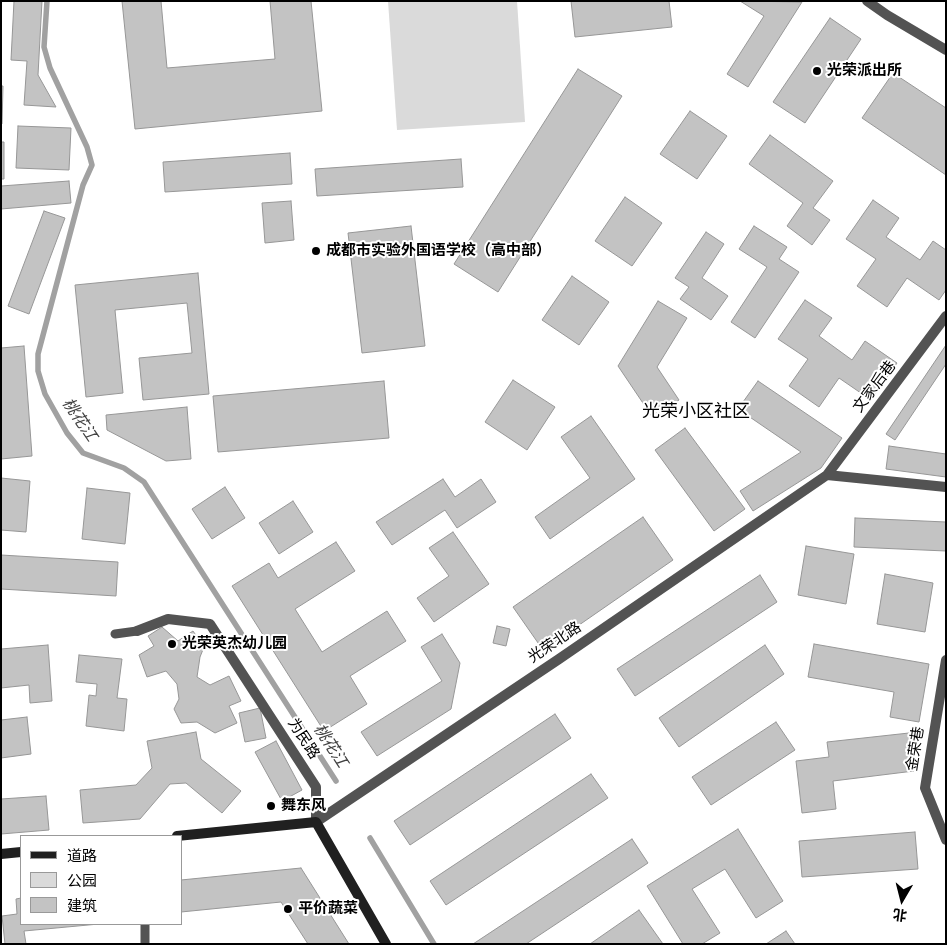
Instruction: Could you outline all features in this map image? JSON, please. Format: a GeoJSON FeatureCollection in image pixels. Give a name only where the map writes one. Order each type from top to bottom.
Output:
{"type":"FeatureCollection","features":[{"type":"Feature","properties":{"kind":"street"},"geometry":{"type":"LineString","coordinates":[[867,1],[946,50]]}},
{"type":"Feature","properties":{"kind":"street","name":"文家后巷"},"geometry":{"type":"LineString","coordinates":[[827,475],[946,316]]}},
{"type":"Feature","properties":{"kind":"street"},"geometry":{"type":"LineString","coordinates":[[827,475],[946,487]]}},
{"type":"Feature","properties":{"kind":"street","name":"光荣北路"},"geometry":{"type":"LineString","coordinates":[[182,835],[316,822],[567,654],[827,475]]}},
{"type":"Feature","properties":{"kind":"street","name":"为民路"},"geometry":{"type":"LineString","coordinates":[[137,631],[168,619],[210,624],[316,787],[316,822],[386,944]]}},
{"type":"Feature","properties":{"kind":"street","name":"金荣巷"},"geometry":{"type":"LineString","coordinates":[[946,660],[925,788],[946,840]]}},
{"type":"Feature","properties":{"kind":"street"},"geometry":{"type":"LineString","coordinates":[[1,854],[20,852]]}},
{"type":"Feature","properties":{"kind":"lane"},"geometry":{"type":"LineString","coordinates":[[115,634],[137,631]]}},
{"type":"Feature","properties":{"kind":"lane"},"geometry":{"type":"LineString","coordinates":[[145,925],[145,944]]}},
{"type":"Feature","properties":{"kind":"green space"},"geometry":{"type":"Polygon","coordinates":[[[388,1],[517,1],[525,122],[397,130],[388,1]]]}},
{"type":"Feature","properties":{"kind":"building"},"geometry":{"type":"Polygon","coordinates":[[[14,1],[42,1],[38,75],[56,107],[24,105],[27,61],[11,60],[14,1]]]}},
{"type":"Feature","properties":{"kind":"building"},"geometry":{"type":"Polygon","coordinates":[[[122,1],[161,1],[167,68],[275,59],[270,1],[311,1],[322,111],[135,129],[122,1]]]}},
{"type":"Feature","properties":{"kind":"building"},"geometry":{"type":"Polygon","coordinates":[[[571,1],[669,1],[672,27],[575,37],[571,1]]]}},
{"type":"Feature","properties":{"kind":"building"},"geometry":{"type":"Polygon","coordinates":[[[740,1],[802,2],[748,87],[727,74],[764,16],[740,1]]]}},
{"type":"Feature","properties":{"kind":"building","name":"光荣派出所"},"geometry":{"type":"Polygon","coordinates":[[[830,18],[861,39],[805,123],[773,102],[830,18]]]}},
{"type":"Feature","properties":{"kind":"building"},"geometry":{"type":"Polygon","coordinates":[[[578,69],[622,96],[498,292],[454,264],[578,69]]]}},
{"type":"Feature","properties":{"kind":"building"},"geometry":{"type":"Polygon","coordinates":[[[893,73],[946,108],[946,175],[862,118],[893,73]]]}},
{"type":"Feature","properties":{"kind":"building"},"geometry":{"type":"Polygon","coordinates":[[[1,86],[3,86],[2,124],[1,124],[1,86]]]}},
{"type":"Feature","properties":{"kind":"building"},"geometry":{"type":"Polygon","coordinates":[[[690,111],[727,136],[697,179],[660,154],[690,111]]]}},
{"type":"Feature","properties":{"kind":"building"},"geometry":{"type":"Polygon","coordinates":[[[18,126],[71,128],[69,170],[16,168],[18,126]]]}},
{"type":"Feature","properties":{"kind":"building"},"geometry":{"type":"Polygon","coordinates":[[[770,135],[833,181],[813,208],[830,220],[812,245],[787,226],[803,203],[749,164],[770,135]]]}},
{"type":"Feature","properties":{"kind":"building"},"geometry":{"type":"Polygon","coordinates":[[[1,142],[4,142],[4,179],[1,179],[1,142]]]}},
{"type":"Feature","properties":{"kind":"building"},"geometry":{"type":"Polygon","coordinates":[[[290,153],[292,184],[165,192],[163,162],[290,153]]]}},
{"type":"Feature","properties":{"kind":"building"},"geometry":{"type":"Polygon","coordinates":[[[461,159],[463,187],[317,196],[315,169],[461,159]]]}},
{"type":"Feature","properties":{"kind":"building"},"geometry":{"type":"Polygon","coordinates":[[[69,181],[71,203],[1,209],[1,186],[69,181]]]}},
{"type":"Feature","properties":{"kind":"building"},"geometry":{"type":"Polygon","coordinates":[[[625,197],[662,223],[632,266],[595,241],[625,197]]]}},
{"type":"Feature","properties":{"kind":"building"},"geometry":{"type":"Polygon","coordinates":[[[873,200],[899,218],[886,237],[920,260],[933,241],[946,250],[946,290],[939,300],[907,278],[887,307],[857,286],[876,259],[846,239],[873,200]]]}},
{"type":"Feature","properties":{"kind":"building"},"geometry":{"type":"Polygon","coordinates":[[[291,201],[294,240],[265,243],[262,203],[291,201]]]}},
{"type":"Feature","properties":{"kind":"building"},"geometry":{"type":"Polygon","coordinates":[[[44,211],[65,218],[29,314],[8,306],[44,211]]]}},
{"type":"Feature","properties":{"kind":"building"},"geometry":{"type":"Polygon","coordinates":[[[411,226],[425,346],[362,353],[348,233],[411,226]]]}},
{"type":"Feature","properties":{"kind":"building"},"geometry":{"type":"Polygon","coordinates":[[[754,226],[787,247],[779,259],[799,272],[755,338],[731,322],[767,267],[739,249],[754,226]]]}},
{"type":"Feature","properties":{"kind":"building"},"geometry":{"type":"Polygon","coordinates":[[[706,232],[724,244],[702,278],[728,296],[711,320],[680,299],[689,287],[675,278],[706,232]]]}},
{"type":"Feature","properties":{"kind":"building"},"geometry":{"type":"Polygon","coordinates":[[[198,273],[209,394],[143,400],[139,358],[192,353],[187,303],[115,310],[123,393],[86,397],[75,285],[198,273]]]}},
{"type":"Feature","properties":{"kind":"building"},"geometry":{"type":"Polygon","coordinates":[[[572,276],[609,302],[579,345],[542,320],[572,276]]]}},
{"type":"Feature","properties":{"kind":"building"},"geometry":{"type":"Polygon","coordinates":[[[805,300],[832,318],[819,336],[852,360],[865,341],[897,363],[871,400],[839,378],[819,407],[789,386],[808,359],[778,339],[805,300]]]}},
{"type":"Feature","properties":{"kind":"building"},"geometry":{"type":"Polygon","coordinates":[[[658,301],[687,318],[657,367],[679,400],[653,418],[618,366],[658,301]]]}},
{"type":"Feature","properties":{"kind":"building"},"geometry":{"type":"Polygon","coordinates":[[[946,345],[946,364],[895,440],[886,434],[946,345]]]}},
{"type":"Feature","properties":{"kind":"building"},"geometry":{"type":"Polygon","coordinates":[[[24,346],[32,456],[1,459],[1,348],[24,346]]]}},
{"type":"Feature","properties":{"kind":"building"},"geometry":{"type":"Polygon","coordinates":[[[513,380],[555,407],[527,450],[485,422],[513,380]]]}},
{"type":"Feature","properties":{"kind":"building"},"geometry":{"type":"Polygon","coordinates":[[[384,381],[389,438],[218,452],[213,396],[384,381]]]}},
{"type":"Feature","properties":{"kind":"building"},"geometry":{"type":"Polygon","coordinates":[[[758,381],[842,438],[821,468],[753,511],[740,491],[801,452],[738,409],[758,381]]]}},
{"type":"Feature","properties":{"kind":"building"},"geometry":{"type":"Polygon","coordinates":[[[187,407],[191,459],[166,461],[107,430],[106,415],[187,407]]]}},
{"type":"Feature","properties":{"kind":"building"},"geometry":{"type":"Polygon","coordinates":[[[591,416],[635,479],[550,539],[535,517],[590,478],[561,437],[591,416]]]}},
{"type":"Feature","properties":{"kind":"building"},"geometry":{"type":"Polygon","coordinates":[[[685,428],[745,509],[714,531],[655,450],[685,428]]]}},
{"type":"Feature","properties":{"kind":"building"},"geometry":{"type":"Polygon","coordinates":[[[889,446],[946,454],[946,477],[886,469],[889,446]]]}},
{"type":"Feature","properties":{"kind":"building"},"geometry":{"type":"Polygon","coordinates":[[[1,478],[30,481],[26,532],[1,530],[1,478]]]}},
{"type":"Feature","properties":{"kind":"building"},"geometry":{"type":"Polygon","coordinates":[[[443,479],[455,497],[481,479],[496,502],[457,528],[445,510],[392,545],[376,522],[443,479]]]}},
{"type":"Feature","properties":{"kind":"building"},"geometry":{"type":"Polygon","coordinates":[[[225,487],[245,518],[212,539],[192,509],[225,487]]]}},
{"type":"Feature","properties":{"kind":"building"},"geometry":{"type":"Polygon","coordinates":[[[87,488],[130,493],[125,544],[82,539],[87,488]]]}},
{"type":"Feature","properties":{"kind":"building"},"geometry":{"type":"Polygon","coordinates":[[[293,501],[313,532],[279,554],[259,523],[293,501]]]}},
{"type":"Feature","properties":{"kind":"building"},"geometry":{"type":"Polygon","coordinates":[[[643,517],[673,560],[543,650],[513,607],[643,517]]]}},
{"type":"Feature","properties":{"kind":"building"},"geometry":{"type":"Polygon","coordinates":[[[855,518],[946,522],[946,551],[854,547],[855,518]]]}},
{"type":"Feature","properties":{"kind":"building"},"geometry":{"type":"Polygon","coordinates":[[[453,532],[489,584],[434,622],[417,598],[449,576],[429,548],[453,532]]]}},
{"type":"Feature","properties":{"kind":"building"},"geometry":{"type":"Polygon","coordinates":[[[336,542],[355,571],[295,609],[322,652],[387,611],[406,641],[350,676],[367,704],[324,731],[232,586],[269,563],[278,578],[336,542]]]}},
{"type":"Feature","properties":{"kind":"building"},"geometry":{"type":"Polygon","coordinates":[[[806,546],[854,554],[846,604],[798,595],[806,546]]]}},
{"type":"Feature","properties":{"kind":"building"},"geometry":{"type":"Polygon","coordinates":[[[1,555],[118,562],[116,596],[1,589],[1,555]]]}},
{"type":"Feature","properties":{"kind":"building"},"geometry":{"type":"Polygon","coordinates":[[[885,574],[933,583],[925,632],[877,624],[885,574]]]}},
{"type":"Feature","properties":{"kind":"building"},"geometry":{"type":"Polygon","coordinates":[[[760,575],[777,602],[635,696],[617,669],[760,575]]]}},
{"type":"Feature","properties":{"kind":"building"},"geometry":{"type":"Polygon","coordinates":[[[497,626],[510,629],[506,646],[493,643],[497,626]]]}},
{"type":"Feature","properties":{"kind":"building"},"geometry":{"type":"Polygon","coordinates":[[[162,627],[178,641],[193,631],[204,647],[200,657],[197,677],[210,685],[229,676],[241,701],[229,706],[237,723],[215,733],[197,722],[181,723],[174,709],[179,699],[177,684],[166,671],[147,677],[139,655],[154,646],[148,636],[162,627]]]}},
{"type":"Feature","properties":{"kind":"building"},"geometry":{"type":"Polygon","coordinates":[[[442,634],[460,663],[451,709],[377,756],[361,732],[442,681],[421,647],[442,634]]]}},
{"type":"Feature","properties":{"kind":"building"},"geometry":{"type":"Polygon","coordinates":[[[814,644],[929,664],[919,722],[890,717],[894,692],[808,677],[814,644]]]}},
{"type":"Feature","properties":{"kind":"building"},"geometry":{"type":"Polygon","coordinates":[[[48,645],[52,701],[30,703],[29,685],[1,688],[1,649],[48,645]]]}},
{"type":"Feature","properties":{"kind":"building"},"geometry":{"type":"Polygon","coordinates":[[[765,645],[784,674],[679,747],[659,718],[765,645]]]}},
{"type":"Feature","properties":{"kind":"building"},"geometry":{"type":"Polygon","coordinates":[[[79,655],[122,659],[117,698],[127,699],[124,731],[86,726],[89,695],[96,696],[97,684],[76,682],[79,655]]]}},
{"type":"Feature","properties":{"kind":"building"},"geometry":{"type":"Polygon","coordinates":[[[260,708],[266,738],[245,742],[239,713],[260,708]]]}},
{"type":"Feature","properties":{"kind":"building"},"geometry":{"type":"Polygon","coordinates":[[[555,714],[571,738],[410,845],[394,821],[555,714]]]}},
{"type":"Feature","properties":{"kind":"building"},"geometry":{"type":"Polygon","coordinates":[[[27,717],[31,754],[1,758],[1,720],[27,717]]]}},
{"type":"Feature","properties":{"kind":"building"},"geometry":{"type":"Polygon","coordinates":[[[776,722],[795,750],[711,805],[692,777],[776,722]]]}},
{"type":"Feature","properties":{"kind":"building"},"geometry":{"type":"Polygon","coordinates":[[[196,732],[201,759],[241,791],[222,813],[186,783],[170,784],[140,819],[83,823],[80,790],[136,785],[152,768],[147,741],[196,732]]]}},
{"type":"Feature","properties":{"kind":"building"},"geometry":{"type":"Polygon","coordinates":[[[909,733],[914,771],[833,781],[836,809],[802,813],[796,761],[829,757],[827,742],[909,733]]]}},
{"type":"Feature","properties":{"kind":"building"},"geometry":{"type":"Polygon","coordinates":[[[276,741],[302,790],[282,801],[255,752],[276,741]]]}},
{"type":"Feature","properties":{"kind":"building"},"geometry":{"type":"Polygon","coordinates":[[[591,774],[608,798],[446,905],[430,881],[591,774]]]}},
{"type":"Feature","properties":{"kind":"building"},"geometry":{"type":"Polygon","coordinates":[[[46,796],[49,830],[1,834],[1,799],[46,796]]]}},
{"type":"Feature","properties":{"kind":"building"},"geometry":{"type":"Polygon","coordinates":[[[738,829],[783,901],[756,918],[725,869],[692,889],[720,933],[702,944],[683,944],[647,886],[738,829]]]}},
{"type":"Feature","properties":{"kind":"building"},"geometry":{"type":"Polygon","coordinates":[[[915,832],[918,869],[802,877],[799,841],[915,832]]]}},
{"type":"Feature","properties":{"kind":"building"},"geometry":{"type":"Polygon","coordinates":[[[632,839],[648,863],[526,944],[473,944],[632,839]]]}},
{"type":"Feature","properties":{"kind":"building"},"geometry":{"type":"Polygon","coordinates":[[[301,868],[349,944],[308,944],[281,902],[182,912],[182,880],[301,868]]]}},
{"type":"Feature","properties":{"kind":"building"},"geometry":{"type":"Polygon","coordinates":[[[20,898],[20,925],[88,925],[24,931],[26,944],[5,944],[2,916],[17,914],[16,899],[20,898]]]}},
{"type":"Feature","properties":{"kind":"building"},"geometry":{"type":"Polygon","coordinates":[[[639,910],[663,944],[590,944],[639,910]]]}},
{"type":"Feature","properties":{"kind":"building"},"geometry":{"type":"Polygon","coordinates":[[[786,931],[795,944],[766,944],[786,931]]]}},
{"type":"Feature","properties":{"kind":"waterway","name":"桃花江"},"geometry":{"type":"LineString","coordinates":[[47,1],[44,47],[50,68],[87,147],[92,165],[83,185],[38,354],[38,371],[45,394],[67,433],[83,453],[124,468],[144,482],[336,781]]}},
{"type":"Feature","properties":{"kind":"waterway","name":"桃花江"},"geometry":{"type":"LineString","coordinates":[[370,838],[434,944]]}},
{"type":"Feature","properties":{"kind":"place","name":"光荣派出所"},"geometry":{"type":"Point","coordinates":[817,71]}},
{"type":"Feature","properties":{"kind":"place","name":"成都市实验外国语学校（高中部）"},"geometry":{"type":"Point","coordinates":[316,251]}},
{"type":"Feature","properties":{"kind":"place","name":"光荣英杰幼儿园"},"geometry":{"type":"Point","coordinates":[172,644]}},
{"type":"Feature","properties":{"kind":"place","name":"舞东风"},"geometry":{"type":"Point","coordinates":[271,806]}},
{"type":"Feature","properties":{"kind":"place","name":"平价蔬菜"},"geometry":{"type":"Point","coordinates":[288,909]}},
{"type":"Feature","properties":{"kind":"district","name":"光荣小区社区"},"geometry":{"type":"Point","coordinates":[696,412]}}]}
